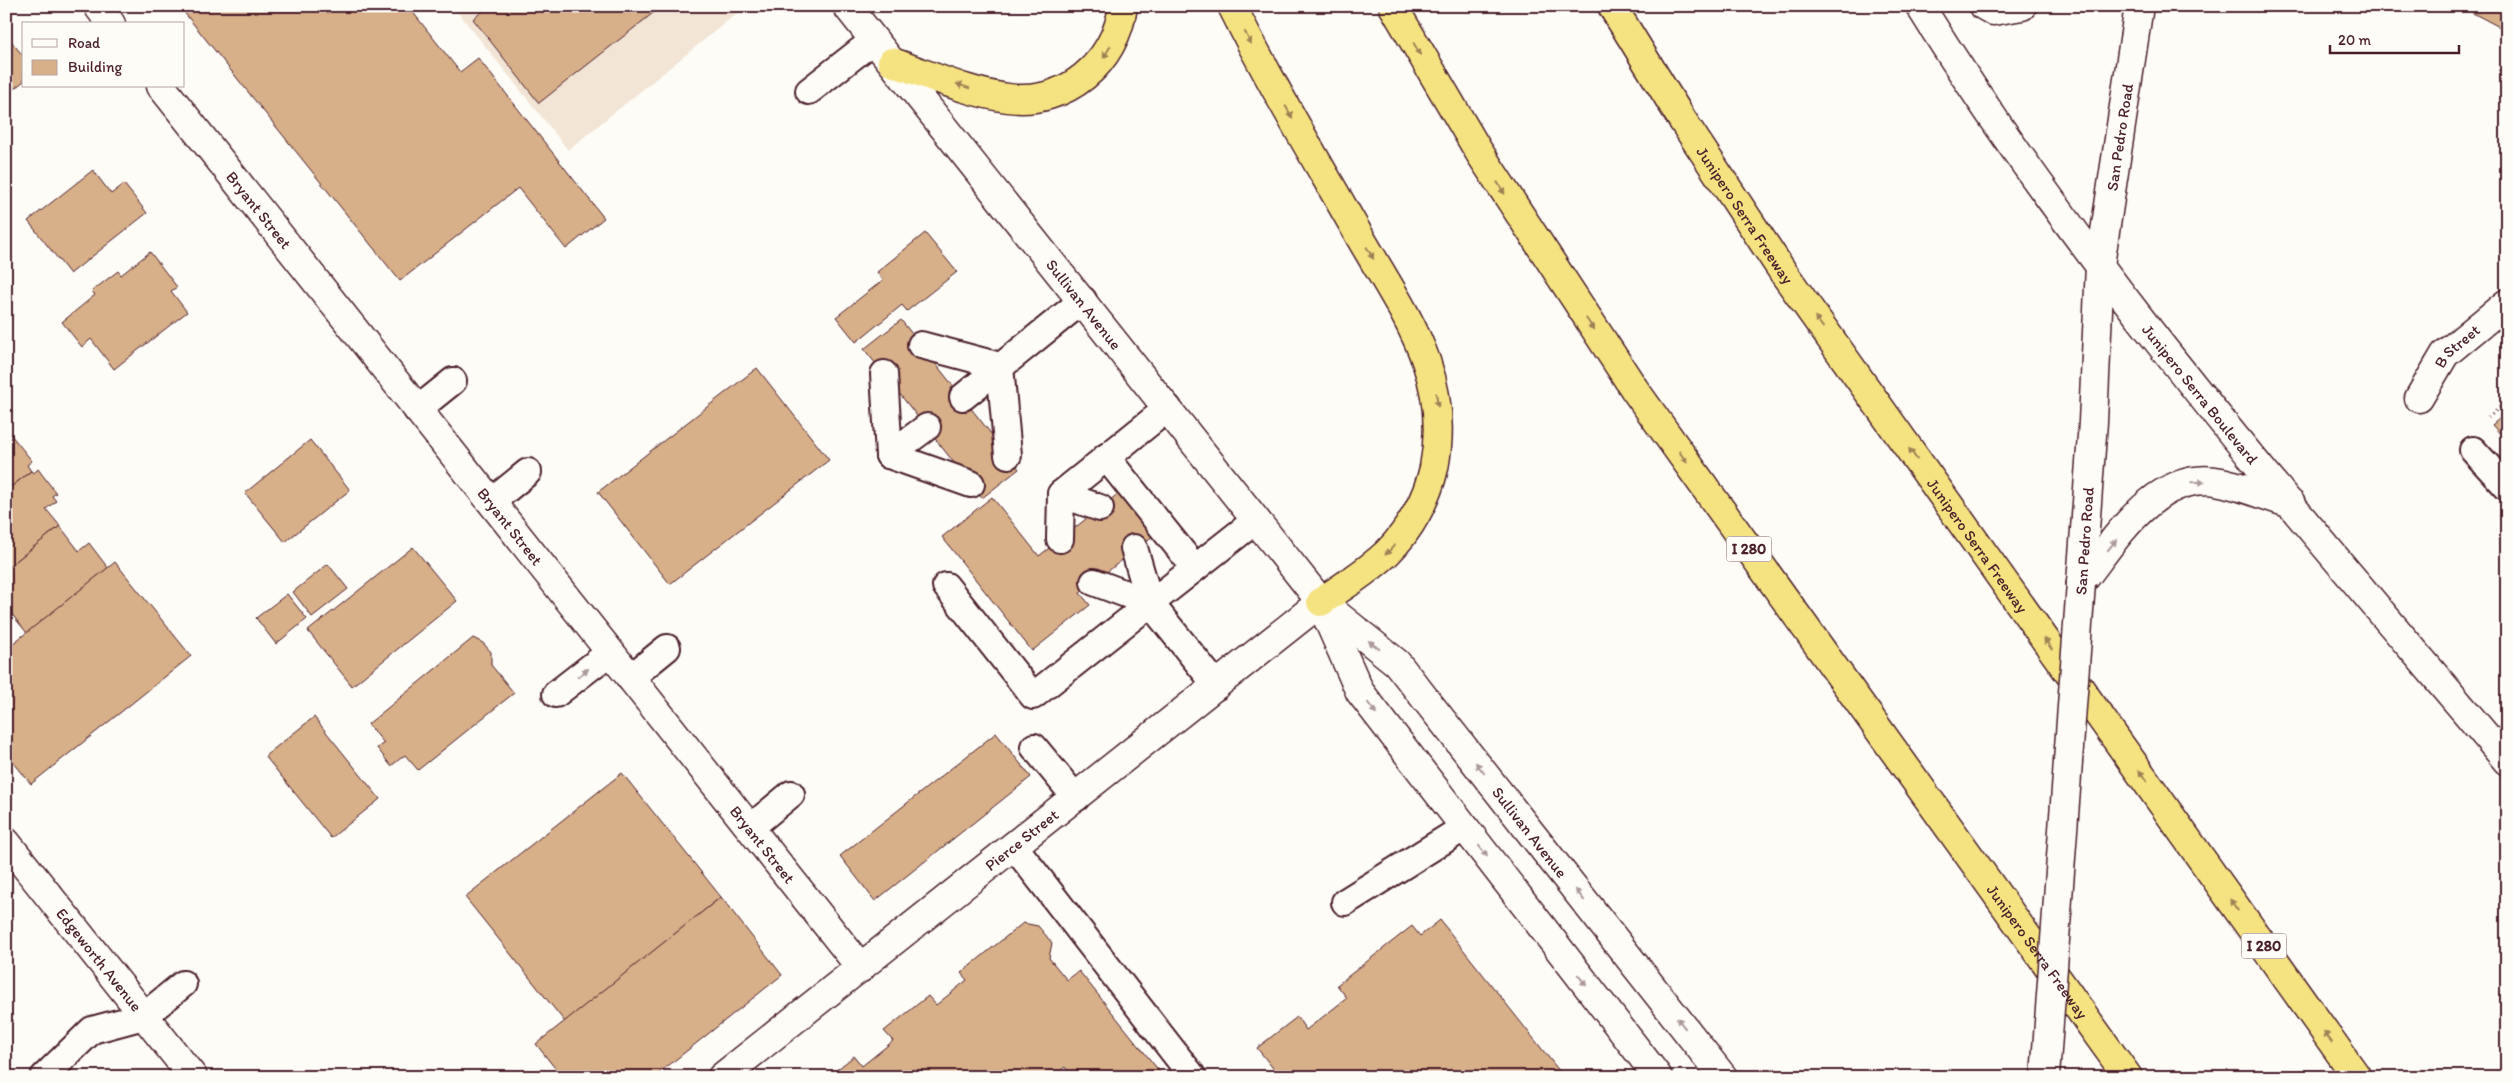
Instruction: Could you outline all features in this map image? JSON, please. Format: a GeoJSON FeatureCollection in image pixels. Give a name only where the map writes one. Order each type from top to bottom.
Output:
{"type":"FeatureCollection","features":[{"type":"Feature","properties":{"kind":"highway"},"geometry":{"type":"LineString","coordinates":[[892,62],[979,91],[1008,98],[1040,97],[1069,87],[1094,70],[1111,45],[1123,6]]}},
{"type":"Feature","properties":{"kind":"highway"},"geometry":{"type":"LineString","coordinates":[[1232,6],[1265,70],[1413,330],[1436,392],[1439,437],[1436,458],[1432,479],[1414,518],[1388,552],[1371,567],[1320,602]]}},
{"type":"Feature","properties":{"kind":"highway","name":"Junipero Serra Freeway"},"geometry":{"type":"LineString","coordinates":[[1393,6],[1479,152],[1635,390],[2128,1077]]}},
{"type":"Feature","properties":{"kind":"highway","name":"Junipero Serra Freeway"},"geometry":{"type":"LineString","coordinates":[[1612,6],[1683,120],[1783,272],[2357,1077]]}},
{"type":"Feature","properties":{"kind":"street"},"geometry":{"type":"LineString","coordinates":[[98,6],[110,22]]}},
{"type":"Feature","properties":{"kind":"street","name":"Sullivan Avenue"},"geometry":{"type":"LineString","coordinates":[[847,6],[1083,300],[1320,602],[1397,663],[1723,1077]]}},
{"type":"Feature","properties":{"kind":"street","name":"Junipero Serra Boulevard"},"geometry":{"type":"LineString","coordinates":[[1920,6],[2007,139],[2100,266],[2186,377],[2290,504],[2507,761]]}},
{"type":"Feature","properties":{"kind":"street"},"geometry":{"type":"LineString","coordinates":[[1984,6],[1993,11],[2022,6]]}},
{"type":"Feature","properties":{"kind":"street","name":"San Pedro Road"},"geometry":{"type":"LineString","coordinates":[[2045,1077],[2093,422],[2100,266],[2139,6]]}},
{"type":"Feature","properties":{"kind":"street","name":"Bryant Street"},"geometry":{"type":"LineString","coordinates":[[163,88],[861,968]]}},
{"type":"Feature","properties":{"kind":"street","name":"B Street"},"geometry":{"type":"LineString","coordinates":[[2419,398],[2445,354],[2507,303]]}},
{"type":"Feature","properties":{"kind":"street"},"geometry":{"type":"LineString","coordinates":[[2081,583],[2137,514],[2154,499],[2183,482],[2220,482],[2290,504]]}},
{"type":"Feature","properties":{"kind":"street","name":"Sullivan Avenue"},"geometry":{"type":"LineString","coordinates":[[1320,602],[1360,692],[1658,1077]]}},
{"type":"Feature","properties":{"kind":"street","name":"Pierce Street"},"geometry":{"type":"LineString","coordinates":[[722,1077],[1076,798],[1320,602]]}},
{"type":"Feature","properties":{"kind":"street","name":"Edgeworth Avenue"},"geometry":{"type":"LineString","coordinates":[[6,842],[193,1077]]}},
{"type":"Feature","properties":{"kind":"lane"},"geometry":{"type":"LineString","coordinates":[[809,91],[874,40]]}},
{"type":"Feature","properties":{"kind":"lane"},"geometry":{"type":"LineString","coordinates":[[963,397],[1083,300]]}},
{"type":"Feature","properties":{"kind":"lane"},"geometry":{"type":"LineString","coordinates":[[921,345],[1000,366]]}},
{"type":"Feature","properties":{"kind":"lane"},"geometry":{"type":"LineString","coordinates":[[937,365],[1000,366]]}},
{"type":"Feature","properties":{"kind":"lane"},"geometry":{"type":"LineString","coordinates":[[989,431],[1000,366]]}},
{"type":"Feature","properties":{"kind":"lane"},"geometry":{"type":"LineString","coordinates":[[1000,366],[1008,455]]}},
{"type":"Feature","properties":{"kind":"lane"},"geometry":{"type":"LineString","coordinates":[[417,410],[453,381]]}},
{"type":"Feature","properties":{"kind":"lane"},"geometry":{"type":"LineString","coordinates":[[889,455],[892,383]]}},
{"type":"Feature","properties":{"kind":"lane"},"geometry":{"type":"LineString","coordinates":[[1060,540],[1061,494],[1168,408]]}},
{"type":"Feature","properties":{"kind":"lane"},"geometry":{"type":"LineString","coordinates":[[889,455],[927,427]]}},
{"type":"Feature","properties":{"kind":"lane"},"geometry":{"type":"LineString","coordinates":[[2473,450],[2507,487]]}},
{"type":"Feature","properties":{"kind":"lane"},"geometry":{"type":"LineString","coordinates":[[889,455],[952,460]]}},
{"type":"Feature","properties":{"kind":"lane"},"geometry":{"type":"LineString","coordinates":[[889,455],[971,484]]}},
{"type":"Feature","properties":{"kind":"lane"},"geometry":{"type":"LineString","coordinates":[[1106,457],[1195,568]]}},
{"type":"Feature","properties":{"kind":"lane"},"geometry":{"type":"LineString","coordinates":[[491,502],[528,472]]}},
{"type":"Feature","properties":{"kind":"lane"},"geometry":{"type":"LineString","coordinates":[[1061,494],[1100,508]]}},
{"type":"Feature","properties":{"kind":"lane"},"geometry":{"type":"LineString","coordinates":[[946,586],[1033,696],[1256,520]]}},
{"type":"Feature","properties":{"kind":"lane"},"geometry":{"type":"LineString","coordinates":[[1134,548],[1150,603],[1217,686]]}},
{"type":"Feature","properties":{"kind":"lane"},"geometry":{"type":"LineString","coordinates":[[1094,582],[1150,603]]}},
{"type":"Feature","properties":{"kind":"lane"},"geometry":{"type":"LineString","coordinates":[[630,678],[667,648]]}},
{"type":"Feature","properties":{"kind":"lane"},"geometry":{"type":"LineString","coordinates":[[556,694],[610,652]]}},
{"type":"Feature","properties":{"kind":"lane"},"geometry":{"type":"LineString","coordinates":[[1034,747],[1076,798]]}},
{"type":"Feature","properties":{"kind":"lane"},"geometry":{"type":"LineString","coordinates":[[750,828],[791,794]]}},
{"type":"Feature","properties":{"kind":"lane"},"geometry":{"type":"LineString","coordinates":[[1345,902],[1465,827]]}},
{"type":"Feature","properties":{"kind":"lane"},"geometry":{"type":"LineString","coordinates":[[1014,846],[1193,1077]]}},
{"type":"Feature","properties":{"kind":"lane"},"geometry":{"type":"LineString","coordinates":[[44,1077],[92,1030],[144,1016],[183,984]]}},
{"type":"Feature","properties":{"kind":"shaded area"},"geometry":{"type":"Polygon","coordinates":[[[453,6],[746,6],[568,150],[453,6]]]}},
{"type":"Feature","properties":{"kind":"building"},"geometry":{"type":"Polygon","coordinates":[[[179,6],[408,6],[460,72],[478,58],[604,218],[566,249],[518,188],[400,281],[179,6]]]}},
{"type":"Feature","properties":{"kind":"building"},"geometry":{"type":"Polygon","coordinates":[[[489,6],[662,6],[539,103],[473,19],[489,6]]]}},
{"type":"Feature","properties":{"kind":"building"},"geometry":{"type":"Polygon","coordinates":[[[2474,6],[2507,6],[2507,31],[2471,12],[2474,6]]]}},
{"type":"Feature","properties":{"kind":"building"},"geometry":{"type":"Polygon","coordinates":[[[6,35],[22,55],[22,83],[6,95],[6,35]]]}},
{"type":"Feature","properties":{"kind":"building"},"geometry":{"type":"Polygon","coordinates":[[[93,170],[111,194],[124,184],[147,213],[70,274],[28,221],[93,170]]]}},
{"type":"Feature","properties":{"kind":"building"},"geometry":{"type":"Polygon","coordinates":[[[925,233],[957,272],[907,311],[902,305],[856,342],[836,317],[883,280],[877,272],[925,233]]]}},
{"type":"Feature","properties":{"kind":"building"},"geometry":{"type":"Polygon","coordinates":[[[150,252],[177,287],[171,291],[187,312],[114,369],[91,339],[82,347],[62,322],[95,295],[92,291],[118,271],[121,275],[150,252]]]}},
{"type":"Feature","properties":{"kind":"building"},"geometry":{"type":"Polygon","coordinates":[[[901,320],[1019,469],[982,498],[864,349],[901,320]]]}},
{"type":"Feature","properties":{"kind":"building"},"geometry":{"type":"Polygon","coordinates":[[[757,368],[829,460],[670,584],[598,492],[757,368]]]}},
{"type":"Feature","properties":{"kind":"building"},"geometry":{"type":"Polygon","coordinates":[[[2507,412],[2507,441],[2492,425],[2507,412]]]}},
{"type":"Feature","properties":{"kind":"building"},"geometry":{"type":"Polygon","coordinates":[[[11,435],[32,461],[27,465],[31,471],[6,491],[6,448],[9,446],[6,439],[11,435]]]}},
{"type":"Feature","properties":{"kind":"building"},"geometry":{"type":"Polygon","coordinates":[[[310,440],[350,490],[285,542],[245,493],[310,440]]]}},
{"type":"Feature","properties":{"kind":"building"},"geometry":{"type":"Polygon","coordinates":[[[38,469],[56,493],[52,496],[56,501],[46,509],[60,526],[6,569],[6,491],[31,471],[34,473],[38,469]]]}},
{"type":"Feature","properties":{"kind":"building"},"geometry":{"type":"Polygon","coordinates":[[[1119,493],[1153,536],[1080,593],[1090,605],[1032,651],[942,537],[992,497],[1039,556],[1119,493]]]}},
{"type":"Feature","properties":{"kind":"building"},"geometry":{"type":"Polygon","coordinates":[[[60,526],[79,551],[89,543],[108,568],[27,633],[6,607],[6,569],[60,526]]]}},
{"type":"Feature","properties":{"kind":"building"},"geometry":{"type":"Polygon","coordinates":[[[413,547],[457,601],[352,686],[308,631],[413,547]]]}},
{"type":"Feature","properties":{"kind":"building"},"geometry":{"type":"Polygon","coordinates":[[[115,562],[191,656],[31,784],[6,753],[6,649],[115,562]]]}},
{"type":"Feature","properties":{"kind":"building"},"geometry":{"type":"Polygon","coordinates":[[[328,564],[348,589],[312,617],[293,592],[328,564]]]}},
{"type":"Feature","properties":{"kind":"building"},"geometry":{"type":"Polygon","coordinates":[[[287,594],[307,619],[276,644],[256,618],[287,594]]]}},
{"type":"Feature","properties":{"kind":"building"},"geometry":{"type":"Polygon","coordinates":[[[473,638],[483,643],[491,652],[491,665],[514,693],[418,770],[405,755],[391,766],[377,748],[384,743],[368,724],[473,638]]]}},
{"type":"Feature","properties":{"kind":"building"},"geometry":{"type":"Polygon","coordinates":[[[314,717],[380,799],[331,838],[265,756],[314,717]]]}},
{"type":"Feature","properties":{"kind":"building"},"geometry":{"type":"Polygon","coordinates":[[[996,733],[1031,777],[875,901],[840,856],[996,733]]]}},
{"type":"Feature","properties":{"kind":"building"},"geometry":{"type":"Polygon","coordinates":[[[622,773],[721,897],[565,1022],[465,897],[622,773]]]}},
{"type":"Feature","properties":{"kind":"building"},"geometry":{"type":"Polygon","coordinates":[[[721,897],[782,975],[654,1077],[613,1077],[611,1074],[608,1077],[562,1077],[536,1044],[721,897]]]}},
{"type":"Feature","properties":{"kind":"building"},"geometry":{"type":"Polygon","coordinates":[[[1440,920],[1564,1077],[1280,1077],[1257,1048],[1297,1017],[1306,1030],[1347,998],[1337,985],[1412,926],[1420,936],[1440,920]]]}},
{"type":"Feature","properties":{"kind":"building"},"geometry":{"type":"Polygon","coordinates":[[[1023,923],[1038,926],[1052,943],[1049,958],[1067,980],[1079,971],[1164,1077],[1073,1077],[1065,1067],[1052,1077],[828,1077],[854,1056],[862,1066],[893,1041],[884,1031],[928,996],[936,1005],[967,980],[961,973],[1023,923]]]}}]}
